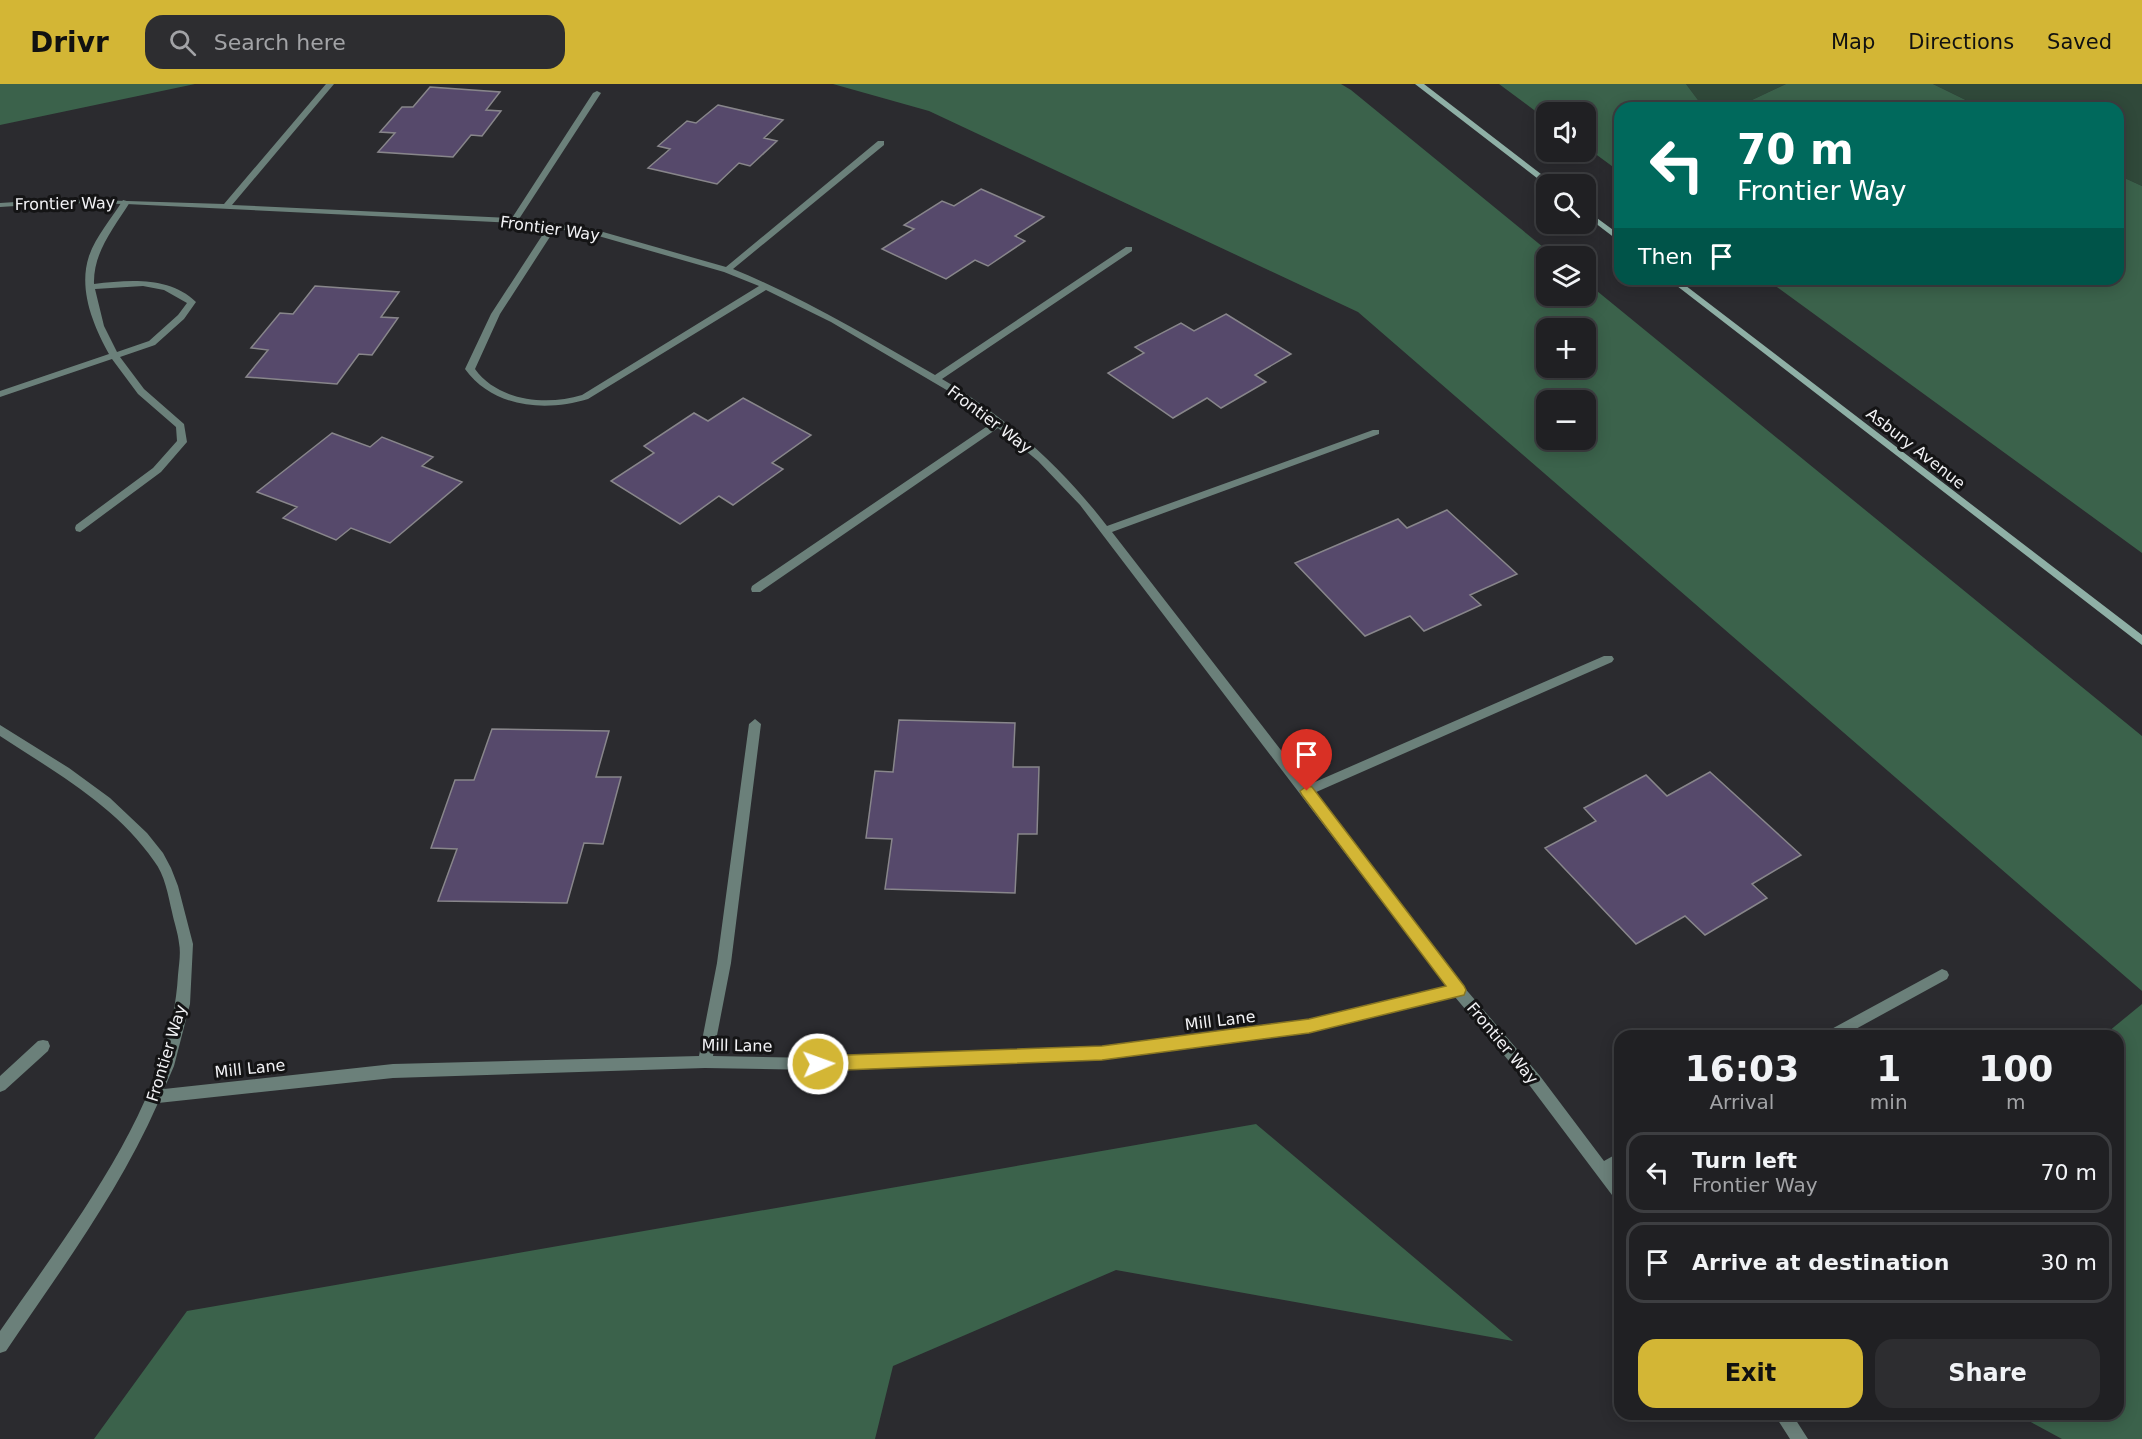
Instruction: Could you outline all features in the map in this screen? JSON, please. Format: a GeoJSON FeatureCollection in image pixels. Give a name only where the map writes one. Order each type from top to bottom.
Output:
{"type":"FeatureCollection","features":[{"type":"Feature","properties":{"kind":"main road"},"geometry":{"type":"LineString","coordinates":[[1419,84],[1537,174]]}},
{"type":"Feature","properties":{"kind":"main road"},"geometry":{"type":"LineString","coordinates":[[1596,220],[1614,234]]}},
{"type":"Feature","properties":{"kind":"main road","name":"Asbury Avenue"},"geometry":{"type":"LineString","coordinates":[[1680,285],[2142,641]]}},
{"type":"Feature","properties":{"kind":"street"},"geometry":{"type":"LineString","coordinates":[[226,207],[330,84]]}},
{"type":"Feature","properties":{"kind":"street"},"geometry":{"type":"LineString","coordinates":[[514,221],[597,93]]}},
{"type":"Feature","properties":{"kind":"street"},"geometry":{"type":"LineString","coordinates":[[727,270],[881,143]]}},
{"type":"Feature","properties":{"kind":"street","name":"Frontier Way"},"geometry":{"type":"LineString","coordinates":[[0,205],[63,201],[126,202],[514,221],[589,231],[727,270],[766,286],[834,320],[970,399],[1042,459],[1084,504],[1458,990],[1535,1081],[1614,1186]]}},
{"type":"Feature","properties":{"kind":"street"},"geometry":{"type":"LineString","coordinates":[[80,528],[157,470],[182,442],[181,426],[137,388],[113,356],[95,314],[91,287],[93,259],[126,202]]}},
{"type":"Feature","properties":{"kind":"street"},"geometry":{"type":"LineString","coordinates":[[553,226],[477,347],[470,369],[475,378],[498,391],[521,399],[543,404],[570,402],[585,397],[766,286]]}},
{"type":"Feature","properties":{"kind":"street"},"geometry":{"type":"LineString","coordinates":[[936,379],[1129,249]]}},
{"type":"Feature","properties":{"kind":"street"},"geometry":{"type":"LineString","coordinates":[[0,394],[152,343],[181,318],[192,302],[178,292],[144,281],[91,287]]}},
{"type":"Feature","properties":{"kind":"street"},"geometry":{"type":"LineString","coordinates":[[756,588],[999,422]]}},
{"type":"Feature","properties":{"kind":"street"},"geometry":{"type":"LineString","coordinates":[[1105,531],[1376,432]]}},
{"type":"Feature","properties":{"kind":"street"},"geometry":{"type":"LineString","coordinates":[[1307,791],[1608,659]]}},
{"type":"Feature","properties":{"kind":"street"},"geometry":{"type":"LineString","coordinates":[[705,1062],[724,963],[755,724]]}},
{"type":"Feature","properties":{"kind":"street","name":"Frontier Way"},"geometry":{"type":"LineString","coordinates":[[0,730],[76,780],[126,818],[160,859],[182,910],[188,963],[181,1017],[156,1096],[108,1184],[0,1345]]}},
{"type":"Feature","properties":{"kind":"street"},"geometry":{"type":"LineString","coordinates":[[1842,1030],[1942,975]]}},
{"type":"Feature","properties":{"kind":"street","name":"Mill Lane"},"geometry":{"type":"LineString","coordinates":[[156,1096],[393,1071],[705,1062],[818,1064],[1102,1053],[1309,1026],[1458,990]]}},
{"type":"Feature","properties":{"kind":"street"},"geometry":{"type":"LineString","coordinates":[[0,1085],[43,1046]]}},
{"type":"Feature","properties":{"kind":"street"},"geometry":{"type":"LineString","coordinates":[[1602,1170],[1614,1163]]}},
{"type":"Feature","properties":{"kind":"street"},"geometry":{"type":"LineString","coordinates":[[1786,1420],[1800,1439]]}},
{"type":"Feature","properties":{"kind":"green space"},"geometry":{"type":"Polygon","coordinates":[[[0,84],[195,84],[0,125],[0,84]]]}},
{"type":"Feature","properties":{"kind":"green space"},"geometry":{"type":"Polygon","coordinates":[[[833,84],[1341,84],[1351,90],[1542,246],[1536,246],[1536,306],[1596,306],[1596,290],[2142,736],[2142,991],[1358,312],[929,111],[833,84]]]}},
{"type":"Feature","properties":{"kind":"green space"},"geometry":{"type":"Polygon","coordinates":[[[1499,84],[1686,84],[1700,102],[1614,102],[1614,168],[1596,154],[1596,102],[1536,102],[1536,112],[1499,84]]]}},
{"type":"Feature","properties":{"kind":"green space"},"geometry":{"type":"Polygon","coordinates":[[[1686,84],[1786,84],[1748,102],[1700,102],[1686,84]]]}},
{"type":"Feature","properties":{"kind":"green space"},"geometry":{"type":"Polygon","coordinates":[[[1786,84],[1933,84],[1970,102],[1748,102],[1786,84]]]}},
{"type":"Feature","properties":{"kind":"green space"},"geometry":{"type":"Polygon","coordinates":[[[1933,84],[2142,84],[2142,186],[2124,178],[2124,102],[1970,102],[1933,84]]]}},
{"type":"Feature","properties":{"kind":"green space"},"geometry":{"type":"Polygon","coordinates":[[[2124,178],[2142,186],[2142,553],[1774,285],[2124,285],[2124,178]]]}},
{"type":"Feature","properties":{"kind":"green space"},"geometry":{"type":"Polygon","coordinates":[[[2142,1004],[2142,1439],[2062,1439],[2027,1420],[2124,1420],[2124,1030],[2110,1030],[2142,1004]]]}},
{"type":"Feature","properties":{"kind":"green space"},"geometry":{"type":"Polygon","coordinates":[[[1256,1124],[1513,1341],[1116,1270],[893,1366],[875,1439],[94,1439],[187,1311],[1256,1124]]]}},
{"type":"Feature","properties":{"kind":"building"},"geometry":{"type":"Polygon","coordinates":[[[430,87],[500,92],[486,110],[501,111],[482,136],[471,135],[453,157],[378,152],[395,133],[380,132],[402,107],[413,107],[430,87]]]}},
{"type":"Feature","properties":{"kind":"building"},"geometry":{"type":"Polygon","coordinates":[[[718,105],[783,120],[764,138],[777,141],[750,166],[739,163],[717,184],[648,168],[670,149],[658,146],[687,121],[696,123],[718,105]]]}},
{"type":"Feature","properties":{"kind":"building"},"geometry":{"type":"Polygon","coordinates":[[[981,189],[1044,217],[1015,236],[1025,241],[988,266],[975,260],[946,279],[882,249],[914,229],[904,225],[942,201],[954,206],[981,189]]]}},
{"type":"Feature","properties":{"kind":"building"},"geometry":{"type":"Polygon","coordinates":[[[315,286],[399,292],[381,317],[398,318],[372,355],[359,354],[337,384],[246,377],[268,350],[251,348],[280,313],[293,314],[315,286]]]}},
{"type":"Feature","properties":{"kind":"building"},"geometry":{"type":"Polygon","coordinates":[[[1226,314],[1291,354],[1255,375],[1266,382],[1221,408],[1207,398],[1173,418],[1108,373],[1144,353],[1135,347],[1181,323],[1194,331],[1226,314]]]}},
{"type":"Feature","properties":{"kind":"building"},"geometry":{"type":"Polygon","coordinates":[[[743,398],[811,435],[772,463],[783,469],[733,505],[719,496],[680,524],[611,481],[654,453],[644,446],[694,413],[708,421],[743,398]]]}},
{"type":"Feature","properties":{"kind":"building"},"geometry":{"type":"Polygon","coordinates":[[[332,433],[370,447],[382,437],[433,457],[422,466],[462,482],[390,543],[351,528],[336,540],[283,518],[297,507],[257,492],[332,433]]]}},
{"type":"Feature","properties":{"kind":"building"},"geometry":{"type":"Polygon","coordinates":[[[1447,510],[1517,574],[1470,595],[1481,605],[1424,631],[1410,616],[1365,636],[1295,563],[1398,519],[1407,528],[1447,510]]]}},
{"type":"Feature","properties":{"kind":"building"},"geometry":{"type":"Polygon","coordinates":[[[899,720],[1015,723],[1013,767],[1039,767],[1037,834],[1018,834],[1015,893],[885,889],[892,839],[866,838],[875,771],[893,772],[899,720]]]}},
{"type":"Feature","properties":{"kind":"building"},"geometry":{"type":"Polygon","coordinates":[[[492,729],[609,731],[596,777],[621,777],[603,844],[584,843],[567,903],[438,901],[457,849],[431,848],[455,780],[474,780],[492,729]]]}},
{"type":"Feature","properties":{"kind":"building"},"geometry":{"type":"Polygon","coordinates":[[[1710,772],[1801,855],[1752,884],[1767,898],[1705,935],[1685,916],[1636,944],[1545,848],[1596,821],[1584,808],[1646,775],[1667,796],[1710,772]]]}},
{"type":"Feature","properties":{"kind":"route"},"geometry":{"type":"LineString","coordinates":[[818,1064],[1102,1053],[1309,1026],[1458,990],[1307,791]]}}]}
